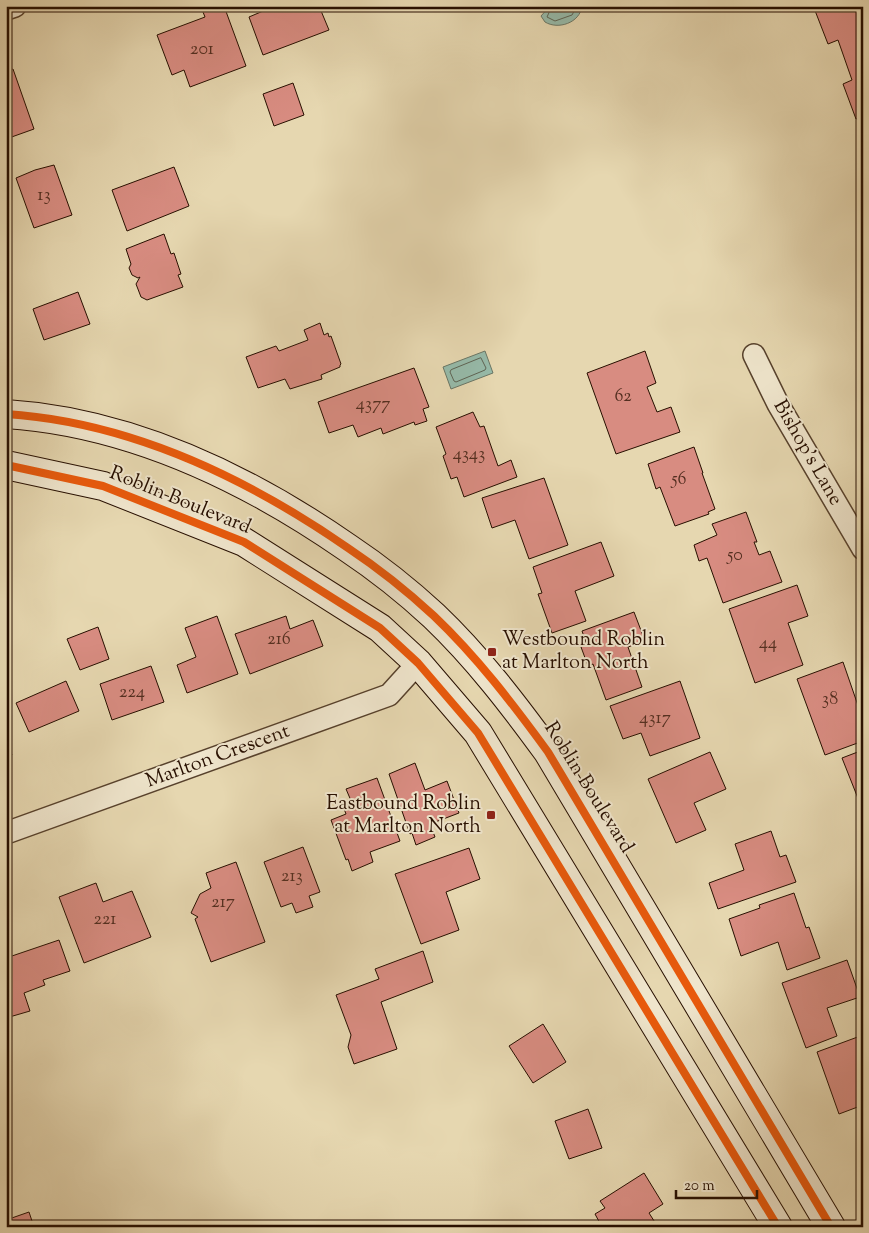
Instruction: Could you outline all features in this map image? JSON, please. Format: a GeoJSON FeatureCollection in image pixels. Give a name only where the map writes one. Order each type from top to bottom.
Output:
{"type":"FeatureCollection","features":[{"type":"Feature","properties":{"kind":"main road","name":"Roblin Boulevard"},"geometry":{"type":"LineString","coordinates":[[6,414],[27,415],[112,432],[162,448],[205,465],[267,497],[323,531],[382,571],[434,616],[515,706],[548,752],[831,1227]]}},
{"type":"Feature","properties":{"kind":"main road","name":"Roblin Boulevard"},"geometry":{"type":"LineString","coordinates":[[6,465],[103,486],[244,542],[380,628],[418,663],[478,732],[778,1227]]}},
{"type":"Feature","properties":{"kind":"street"},"geometry":{"type":"LineString","coordinates":[[6,10],[15,6]]}},
{"type":"Feature","properties":{"kind":"street","name":"Bishop's Lane"},"geometry":{"type":"LineString","coordinates":[[754,355],[778,404],[863,549]]}},
{"type":"Feature","properties":{"kind":"street","name":"Marlton Crescent"},"geometry":{"type":"LineString","coordinates":[[6,833],[389,695],[418,663]]}},
{"type":"Feature","properties":{"kind":"water"},"geometry":{"type":"Polygon","coordinates":[[[550,6],[582,6],[573,21],[556,25],[545,22],[541,16],[550,6]]]}},
{"type":"Feature","properties":{"kind":"water"},"geometry":{"type":"Polygon","coordinates":[[[485,351],[493,373],[451,389],[443,367],[485,351]]]}},
{"type":"Feature","properties":{"kind":"building"},"geometry":{"type":"Polygon","coordinates":[[[224,6],[246,66],[190,87],[184,70],[172,75],[157,35],[205,17],[203,12],[224,6]]]}},
{"type":"Feature","properties":{"kind":"building"},"geometry":{"type":"Polygon","coordinates":[[[275,6],[319,6],[329,30],[263,55],[249,17],[275,6]]]}},
{"type":"Feature","properties":{"kind":"building"},"geometry":{"type":"Polygon","coordinates":[[[819,6],[863,6],[863,116],[856,119],[843,84],[852,80],[838,40],[828,44],[814,8],[819,6]]]}},
{"type":"Feature","properties":{"kind":"building"},"geometry":{"type":"Polygon","coordinates":[[[13,69],[34,129],[6,139],[6,71],[13,69]]]}},
{"type":"Feature","properties":{"kind":"building"},"geometry":{"type":"Polygon","coordinates":[[[293,83],[304,115],[274,126],[263,94],[293,83]]]}},
{"type":"Feature","properties":{"kind":"building"},"geometry":{"type":"Polygon","coordinates":[[[54,165],[72,215],[34,228],[16,178],[54,165]]]}},
{"type":"Feature","properties":{"kind":"building"},"geometry":{"type":"Polygon","coordinates":[[[174,167],[189,206],[127,231],[112,190],[174,167]]]}},
{"type":"Feature","properties":{"kind":"building"},"geometry":{"type":"Polygon","coordinates":[[[164,234],[171,254],[174,253],[181,274],[178,275],[183,287],[147,300],[141,297],[136,284],[140,277],[132,275],[129,268],[131,264],[126,249],[164,234]]]}},
{"type":"Feature","properties":{"kind":"building"},"geometry":{"type":"Polygon","coordinates":[[[78,292],[90,324],[44,340],[33,309],[78,292]]]}},
{"type":"Feature","properties":{"kind":"building"},"geometry":{"type":"Polygon","coordinates":[[[320,323],[324,335],[328,333],[329,337],[331,336],[341,364],[340,367],[321,375],[322,379],[290,389],[285,379],[258,388],[246,357],[276,346],[279,351],[308,340],[304,330],[320,323]]]}},
{"type":"Feature","properties":{"kind":"building"},"geometry":{"type":"Polygon","coordinates":[[[645,351],[656,383],[647,387],[657,412],[671,407],[680,432],[616,454],[587,373],[645,351]]]}},
{"type":"Feature","properties":{"kind":"building"},"geometry":{"type":"Polygon","coordinates":[[[414,368],[429,407],[423,409],[427,421],[415,425],[414,422],[383,434],[381,428],[358,437],[353,425],[329,433],[318,402],[414,368]]]}},
{"type":"Feature","properties":{"kind":"building"},"geometry":{"type":"Polygon","coordinates":[[[473,412],[480,427],[484,426],[498,466],[511,460],[517,477],[464,497],[457,477],[451,479],[443,456],[446,454],[436,427],[473,412]]]}},
{"type":"Feature","properties":{"kind":"building"},"geometry":{"type":"Polygon","coordinates":[[[694,447],[715,509],[708,512],[709,514],[675,526],[660,487],[656,489],[648,464],[694,447]]]}},
{"type":"Feature","properties":{"kind":"building"},"geometry":{"type":"Polygon","coordinates":[[[544,478],[568,545],[529,559],[515,520],[492,528],[482,498],[544,478]]]}},
{"type":"Feature","properties":{"kind":"building"},"geometry":{"type":"Polygon","coordinates":[[[746,512],[757,542],[754,542],[759,555],[770,551],[782,582],[723,603],[707,558],[699,561],[694,545],[717,535],[712,524],[746,512]]]}},
{"type":"Feature","properties":{"kind":"building"},"geometry":{"type":"Polygon","coordinates":[[[601,542],[614,576],[575,591],[586,621],[552,633],[538,594],[542,593],[533,567],[601,542]]]}},
{"type":"Feature","properties":{"kind":"building"},"geometry":{"type":"Polygon","coordinates":[[[797,585],[808,616],[788,623],[803,665],[755,683],[729,609],[797,585]]]}},
{"type":"Feature","properties":{"kind":"building"},"geometry":{"type":"Polygon","coordinates":[[[634,612],[645,641],[628,647],[642,687],[606,700],[593,664],[588,666],[581,647],[587,645],[582,631],[634,612]]]}},
{"type":"Feature","properties":{"kind":"building"},"geometry":{"type":"Polygon","coordinates":[[[217,616],[238,674],[187,693],[177,665],[196,657],[185,628],[217,616]]]}},
{"type":"Feature","properties":{"kind":"building"},"geometry":{"type":"Polygon","coordinates":[[[286,616],[290,629],[313,620],[323,646],[250,674],[235,634],[286,616]]]}},
{"type":"Feature","properties":{"kind":"building"},"geometry":{"type":"Polygon","coordinates":[[[98,627],[109,659],[80,670],[67,639],[98,627]]]}},
{"type":"Feature","properties":{"kind":"building"},"geometry":{"type":"Polygon","coordinates":[[[843,662],[863,720],[863,741],[825,755],[797,679],[843,662]]]}},
{"type":"Feature","properties":{"kind":"building"},"geometry":{"type":"Polygon","coordinates":[[[151,666],[164,702],[112,720],[100,684],[151,666]]]}},
{"type":"Feature","properties":{"kind":"building"},"geometry":{"type":"Polygon","coordinates":[[[66,681],[79,711],[29,732],[16,703],[66,681]]]}},
{"type":"Feature","properties":{"kind":"building"},"geometry":{"type":"Polygon","coordinates":[[[680,681],[700,738],[650,756],[641,733],[623,739],[610,706],[680,681]]]}},
{"type":"Feature","properties":{"kind":"building"},"geometry":{"type":"Polygon","coordinates":[[[6,738],[12,755],[6,757],[6,738]]]}},
{"type":"Feature","properties":{"kind":"building"},"geometry":{"type":"Polygon","coordinates":[[[863,750],[863,811],[842,758],[863,750]]]}},
{"type":"Feature","properties":{"kind":"building"},"geometry":{"type":"Polygon","coordinates":[[[710,752],[726,789],[694,803],[706,830],[676,843],[648,779],[710,752]]]}},
{"type":"Feature","properties":{"kind":"building"},"geometry":{"type":"Polygon","coordinates":[[[415,763],[425,790],[447,781],[459,813],[430,824],[435,837],[416,845],[412,833],[410,834],[389,774],[415,763]]]}},
{"type":"Feature","properties":{"kind":"building"},"geometry":{"type":"Polygon","coordinates":[[[377,778],[400,841],[370,852],[373,862],[352,871],[331,820],[346,814],[343,806],[352,803],[346,789],[377,778]]]}},
{"type":"Feature","properties":{"kind":"building"},"geometry":{"type":"Polygon","coordinates":[[[771,831],[780,857],[786,855],[796,882],[718,909],[709,883],[744,870],[735,844],[771,831]]]}},
{"type":"Feature","properties":{"kind":"building"},"geometry":{"type":"Polygon","coordinates":[[[303,847],[320,892],[309,896],[313,907],[296,913],[292,903],[281,907],[264,862],[303,847]]]}},
{"type":"Feature","properties":{"kind":"building"},"geometry":{"type":"Polygon","coordinates":[[[469,848],[480,879],[446,892],[459,930],[421,944],[395,874],[469,848]]]}},
{"type":"Feature","properties":{"kind":"building"},"geometry":{"type":"Polygon","coordinates":[[[236,862],[265,942],[211,962],[195,919],[198,917],[191,913],[200,894],[211,888],[206,873],[236,862]]]}},
{"type":"Feature","properties":{"kind":"building"},"geometry":{"type":"Polygon","coordinates":[[[96,883],[103,902],[132,891],[151,937],[84,963],[59,897],[96,883]]]}},
{"type":"Feature","properties":{"kind":"building"},"geometry":{"type":"Polygon","coordinates":[[[794,893],[806,928],[809,927],[820,958],[787,970],[778,942],[741,956],[729,919],[760,908],[759,905],[794,893]]]}},
{"type":"Feature","properties":{"kind":"building"},"geometry":{"type":"Polygon","coordinates":[[[59,940],[70,971],[43,980],[45,985],[24,993],[30,1011],[6,1018],[6,958],[59,940]]]}},
{"type":"Feature","properties":{"kind":"building"},"geometry":{"type":"Polygon","coordinates":[[[423,951],[433,982],[381,1002],[397,1049],[354,1064],[348,1047],[351,1035],[336,995],[379,979],[375,969],[423,951]]]}},
{"type":"Feature","properties":{"kind":"building"},"geometry":{"type":"Polygon","coordinates":[[[847,960],[860,997],[827,1008],[837,1036],[806,1048],[782,983],[847,960]]]}},
{"type":"Feature","properties":{"kind":"building"},"geometry":{"type":"Polygon","coordinates":[[[543,1024],[566,1062],[533,1083],[509,1046],[543,1024]]]}},
{"type":"Feature","properties":{"kind":"building"},"geometry":{"type":"Polygon","coordinates":[[[863,1035],[863,1076],[860,1077],[863,1086],[863,1105],[839,1114],[817,1052],[863,1035]]]}},
{"type":"Feature","properties":{"kind":"building"},"geometry":{"type":"Polygon","coordinates":[[[588,1109],[602,1148],[569,1159],[555,1121],[588,1109]]]}},
{"type":"Feature","properties":{"kind":"building"},"geometry":{"type":"Polygon","coordinates":[[[644,1173],[663,1204],[649,1213],[658,1227],[602,1227],[595,1214],[605,1208],[600,1201],[644,1173]]]}},
{"type":"Feature","properties":{"kind":"building"},"geometry":{"type":"Polygon","coordinates":[[[29,1212],[34,1227],[6,1227],[6,1220],[29,1212]]]}},
{"type":"Feature","properties":{"kind":"cycle path"},"geometry":{"type":"LineString","coordinates":[[6,414],[52,419],[98,428],[142,441],[228,477],[309,522],[348,548],[392,580],[434,616],[494,681],[548,752],[831,1227]]}},
{"type":"Feature","properties":{"kind":"cycle path"},"geometry":{"type":"LineString","coordinates":[[6,465],[103,486],[244,542],[380,628],[418,663],[478,733],[778,1227]]}},
{"type":"Feature","properties":{"kind":"place","name":"Westbound Roblin at Marlton North"},"geometry":{"type":"Point","coordinates":[492,652]}},
{"type":"Feature","properties":{"kind":"place","name":"Eastbound Roblin at Marlton North"},"geometry":{"type":"Point","coordinates":[491,815]}}]}
